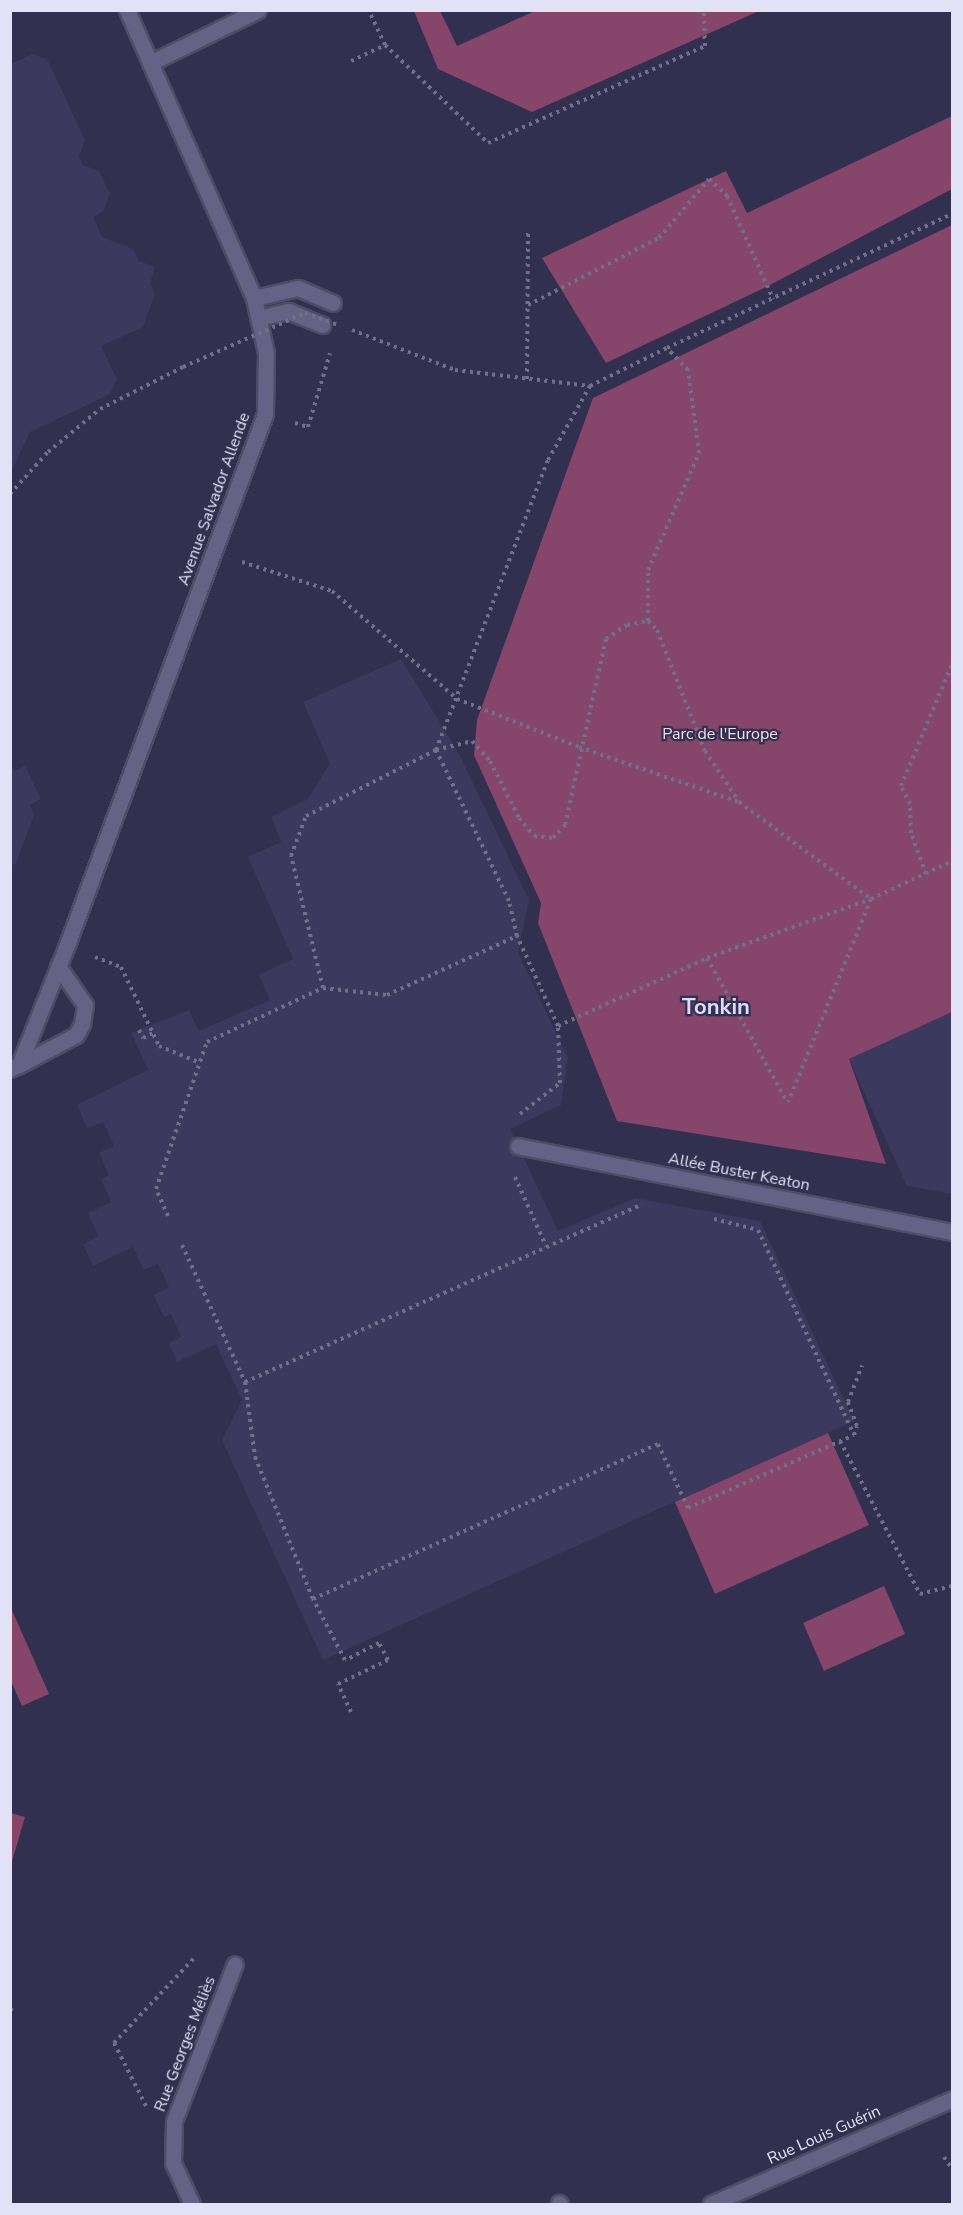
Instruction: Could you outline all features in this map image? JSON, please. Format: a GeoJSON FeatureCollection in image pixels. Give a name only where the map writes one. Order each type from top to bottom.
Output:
{"type":"FeatureCollection","features":[{"type":"Feature","properties":{"kind":"street","name":"Avenue Salvador Allende"},"geometry":{"type":"LineString","coordinates":[[15,1067],[58,966],[265,414],[266,353],[254,298],[127,10]]}},
{"type":"Feature","properties":{"kind":"street"},"geometry":{"type":"LineString","coordinates":[[150,63],[258,10]]}},
{"type":"Feature","properties":{"kind":"street"},"geometry":{"type":"LineString","coordinates":[[254,298],[298,288],[333,303]]}},
{"type":"Feature","properties":{"kind":"street"},"geometry":{"type":"LineString","coordinates":[[259,318],[288,311],[322,325]]}},
{"type":"Feature","properties":{"kind":"street","name":"Avenue Salvador Allende"},"geometry":{"type":"LineString","coordinates":[[15,1067],[76,1035],[82,1024],[85,1005],[58,966]]}},
{"type":"Feature","properties":{"kind":"street","name":"Allée Buster Keaton"},"geometry":{"type":"LineString","coordinates":[[518,1146],[952,1232]]}},
{"type":"Feature","properties":{"kind":"street","name":"Rue Georges Méliès"},"geometry":{"type":"LineString","coordinates":[[192,2205],[173,2163],[174,2121],[234,1964]]}},
{"type":"Feature","properties":{"kind":"street","name":"Rue Louis Guérin"},"geometry":{"type":"LineString","coordinates":[[711,2205],[952,2098]]}},
{"type":"Feature","properties":{"kind":"path"},"geometry":{"type":"LineString","coordinates":[[168,10],[177,10]]}},
{"type":"Feature","properties":{"kind":"path"},"geometry":{"type":"LineString","coordinates":[[369,10],[385,45],[488,143],[705,46],[704,10]]}},
{"type":"Feature","properties":{"kind":"path"},"geometry":{"type":"LineString","coordinates":[[351,61],[385,45]]}},
{"type":"Feature","properties":{"kind":"path"},"geometry":{"type":"LineString","coordinates":[[528,305],[659,238],[709,178],[727,196],[773,298]]}},
{"type":"Feature","properties":{"kind":"path"},"geometry":{"type":"LineString","coordinates":[[10,494],[48,452],[100,410],[183,367],[305,313],[455,370],[590,386],[952,214]]}},
{"type":"Feature","properties":{"kind":"path"},"geometry":{"type":"LineString","coordinates":[[527,379],[528,231]]}},
{"type":"Feature","properties":{"kind":"path"},"geometry":{"type":"LineString","coordinates":[[335,336],[338,325]]}},
{"type":"Feature","properties":{"kind":"path"},"geometry":{"type":"LineString","coordinates":[[308,428],[332,348]]}},
{"type":"Feature","properties":{"kind":"path"},"geometry":{"type":"LineString","coordinates":[[667,348],[688,369],[699,453],[648,570],[648,621],[657,630],[705,751],[739,802]]}},
{"type":"Feature","properties":{"kind":"path"},"geometry":{"type":"LineString","coordinates":[[590,386],[548,460],[436,750],[509,901],[517,936],[558,1026],[707,958],[872,899],[952,861]]}},
{"type":"Feature","properties":{"kind":"path"},"geometry":{"type":"LineString","coordinates":[[239,561],[332,591],[457,699],[579,747],[739,802],[872,899]]}},
{"type":"Feature","properties":{"kind":"path"},"geometry":{"type":"LineString","coordinates":[[323,988],[291,856],[306,816],[436,750],[472,741],[490,760],[519,818],[534,836],[553,838],[565,825],[579,747],[606,639],[627,625],[648,621]]}},
{"type":"Feature","properties":{"kind":"path"},"geometry":{"type":"LineString","coordinates":[[926,874],[910,833],[910,804],[901,786],[952,664]]}},
{"type":"Feature","properties":{"kind":"path"},"geometry":{"type":"LineString","coordinates":[[707,958],[788,1102],[872,899]]}},
{"type":"Feature","properties":{"kind":"path"},"geometry":{"type":"LineString","coordinates":[[168,1215],[156,1189],[198,1062],[207,1042],[323,988],[387,995],[517,936]]}},
{"type":"Feature","properties":{"kind":"path"},"geometry":{"type":"LineString","coordinates":[[121,967],[159,1046],[198,1062]]}},
{"type":"Feature","properties":{"kind":"path"},"geometry":{"type":"LineString","coordinates":[[139,1030],[143,1038],[153,1033]]}},
{"type":"Feature","properties":{"kind":"path"},"geometry":{"type":"LineString","coordinates":[[245,1382],[644,1203]]}},
{"type":"Feature","properties":{"kind":"path"},"geometry":{"type":"LineString","coordinates":[[701,1216],[758,1230],[855,1435]]}},
{"type":"Feature","properties":{"kind":"path"},"geometry":{"type":"LineString","coordinates":[[182,1245],[245,1382],[255,1456],[313,1599],[345,1660],[379,1643],[388,1660],[338,1684],[351,1712]]}},
{"type":"Feature","properties":{"kind":"path"},"geometry":{"type":"LineString","coordinates":[[855,1435],[857,1426],[848,1402],[862,1366]]}},
{"type":"Feature","properties":{"kind":"path"},"geometry":{"type":"LineString","coordinates":[[313,1599],[657,1444],[688,1508],[855,1435]]}},
{"type":"Feature","properties":{"kind":"path"},"geometry":{"type":"LineString","coordinates":[[840,1441],[920,1594],[952,1586]]}},
{"type":"Feature","properties":{"kind":"path"},"geometry":{"type":"LineString","coordinates":[[148,2110],[114,2043],[194,1958]]}},
{"type":"Feature","properties":{"kind":"path"},"geometry":{"type":"LineString","coordinates":[[944,2157],[952,2169]]}},
{"type":"Feature","properties":{"kind":"shaded area"},"geometry":{"type":"Polygon","coordinates":[[[32,54],[47,59],[85,140],[79,156],[83,165],[99,171],[110,194],[103,211],[93,217],[102,237],[133,249],[139,261],[155,267],[150,283],[155,294],[143,327],[101,346],[117,379],[110,394],[30,432],[11,472],[11,64],[32,54]]]}},
{"type":"Feature","properties":{"kind":"shaded area"},"geometry":{"type":"Polygon","coordinates":[[[401,659],[459,754],[529,900],[518,953],[568,1058],[561,1105],[510,1129],[558,1231],[635,1198],[760,1221],[854,1421],[323,1660],[222,1440],[242,1400],[216,1344],[177,1362],[169,1343],[181,1337],[171,1314],[164,1317],[154,1295],[169,1287],[158,1264],[144,1270],[133,1247],[93,1266],[83,1245],[98,1236],[88,1213],[111,1202],[101,1179],[109,1175],[99,1153],[114,1146],[103,1122],[87,1128],[77,1105],[148,1070],[131,1033],[189,1010],[199,1031],[270,1000],[259,975],[293,959],[248,857],[281,842],[271,817],[308,799],[330,763],[303,702],[401,659]]]}},
{"type":"Feature","properties":{"kind":"shaded area"},"geometry":{"type":"Polygon","coordinates":[[[11,764],[14,771],[25,766],[41,799],[30,805],[34,815],[16,863],[11,866],[11,764]]]}},
{"type":"Feature","properties":{"kind":"shaded area"},"geometry":{"type":"Polygon","coordinates":[[[952,1012],[952,1194],[907,1186],[849,1059],[952,1012]]]}},
{"type":"Feature","properties":{"kind":"green space"},"geometry":{"type":"Polygon","coordinates":[[[414,11],[440,11],[457,46],[535,11],[759,11],[532,112],[438,69],[414,11]]]}},
{"type":"Feature","properties":{"kind":"green space"},"geometry":{"type":"Polygon","coordinates":[[[952,116],[952,189],[768,286],[606,363],[542,258],[726,171],[747,213],[952,116]]]}},
{"type":"Feature","properties":{"kind":"green space","name":"Parc de l'Europe"},"geometry":{"type":"Polygon","coordinates":[[[952,225],[952,1012],[849,1059],[886,1164],[617,1121],[538,923],[541,903],[474,755],[477,720],[593,398],[952,225]]]}},
{"type":"Feature","properties":{"kind":"green space"},"geometry":{"type":"Polygon","coordinates":[[[828,1433],[869,1525],[715,1594],[675,1502],[828,1433]]]}},
{"type":"Feature","properties":{"kind":"green space"},"geometry":{"type":"Polygon","coordinates":[[[884,1586],[905,1634],[824,1671],[803,1623],[884,1586]]]}},
{"type":"Feature","properties":{"kind":"green space"},"geometry":{"type":"Polygon","coordinates":[[[11,1608],[49,1694],[22,1706],[11,1681],[11,1608]]]}},
{"type":"Feature","properties":{"kind":"green space"},"geometry":{"type":"Polygon","coordinates":[[[10,1813],[25,1817],[11,1865],[10,1813]]]}},
{"type":"Feature","properties":{"kind":"district","name":"Tonkin"},"geometry":{"type":"Point","coordinates":[716,1008]}}]}
